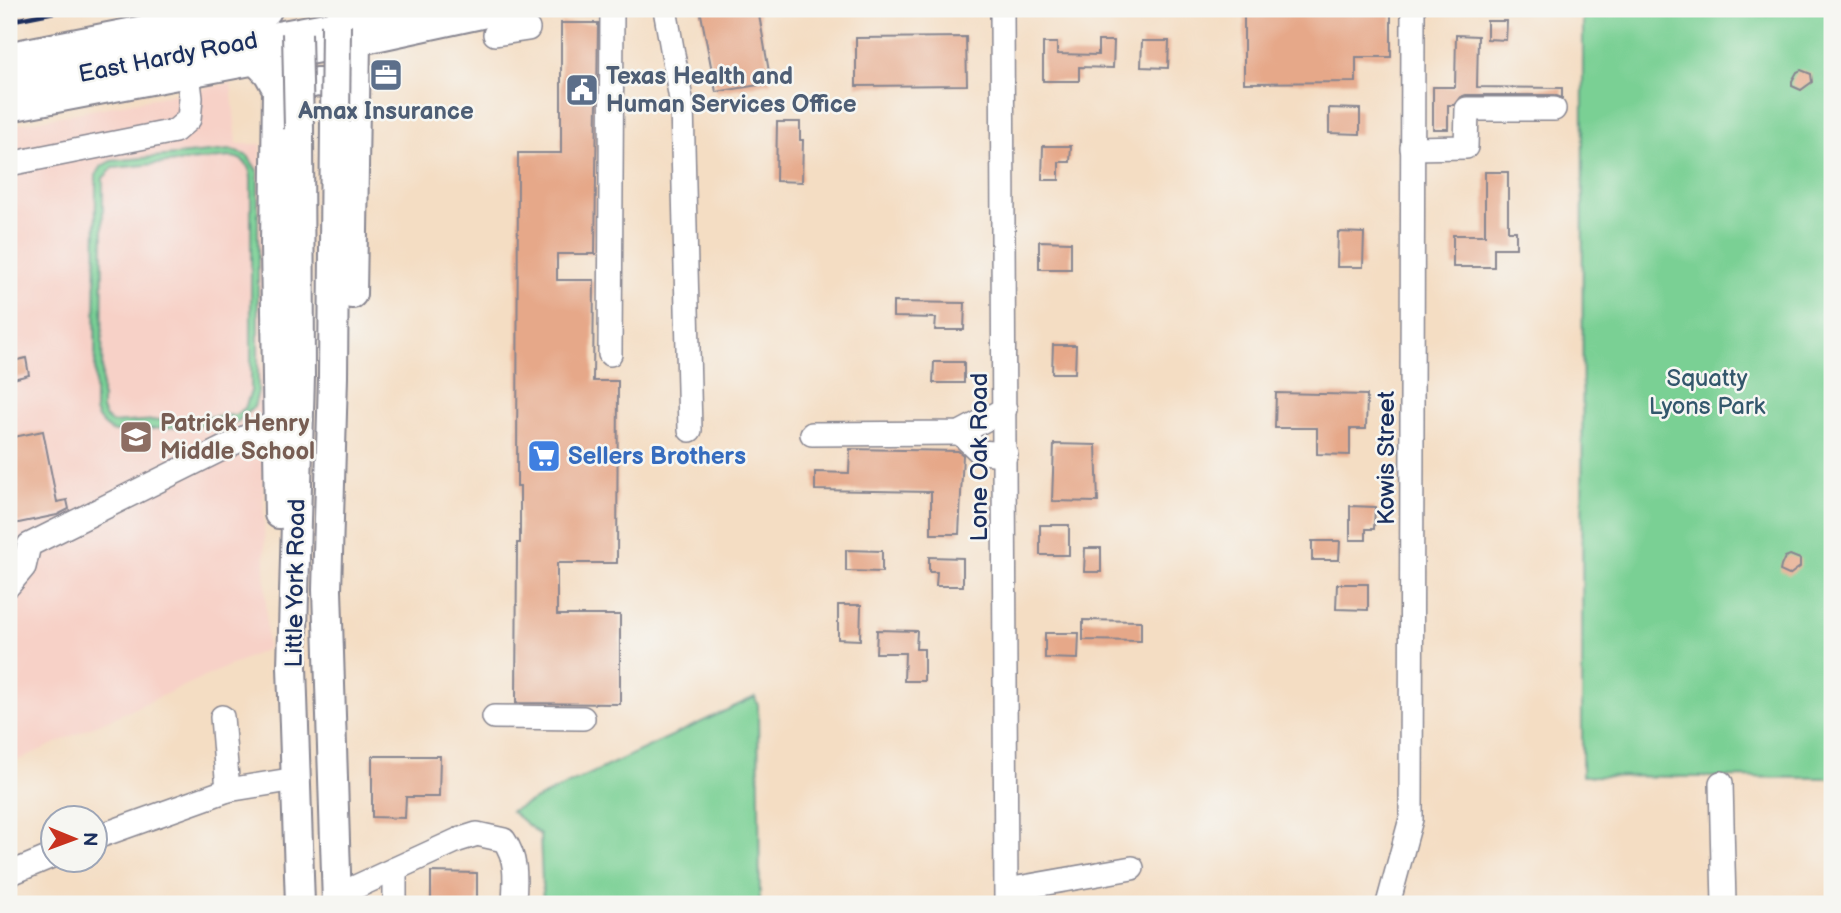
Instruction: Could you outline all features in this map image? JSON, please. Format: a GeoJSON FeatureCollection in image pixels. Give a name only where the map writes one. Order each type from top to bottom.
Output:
{"type":"FeatureCollection","features":[{"type":"Feature","properties":{"kind":"highway"},"geometry":{"type":"LineString","coordinates":[[9,59],[265,9]]}},
{"type":"Feature","properties":{"kind":"main road","name":"East Hardy Road"},"geometry":{"type":"LineString","coordinates":[[9,87],[151,60],[297,21],[343,25],[409,9]]}},
{"type":"Feature","properties":{"kind":"main road","name":"Little York Road"},"geometry":{"type":"LineString","coordinates":[[297,21],[300,376],[293,629],[297,903]]}},
{"type":"Feature","properties":{"kind":"main road"},"geometry":{"type":"LineString","coordinates":[[9,107],[256,61],[343,25],[499,21]]}},
{"type":"Feature","properties":{"kind":"main road"},"geometry":{"type":"LineString","coordinates":[[327,590],[349,359],[356,100],[343,25]]}},
{"type":"Feature","properties":{"kind":"main road","name":"Little York Road"},"geometry":{"type":"LineString","coordinates":[[336,900],[327,590],[333,377],[335,122],[343,25]]}},
{"type":"Feature","properties":{"kind":"main road"},"geometry":{"type":"LineString","coordinates":[[256,61],[268,73],[277,89],[276,422],[279,528],[294,592]]}},
{"type":"Feature","properties":{"kind":"main road"},"geometry":{"type":"LineString","coordinates":[[277,111],[290,89],[316,82],[347,85],[356,100]]}},
{"type":"Feature","properties":{"kind":"main road"},"geometry":{"type":"LineString","coordinates":[[293,629],[328,630]]}},
{"type":"Feature","properties":{"kind":"street"},"geometry":{"type":"LineString","coordinates":[[610,354],[612,9]]}},
{"type":"Feature","properties":{"kind":"street"},"geometry":{"type":"LineString","coordinates":[[664,9],[682,105],[690,430]]}},
{"type":"Feature","properties":{"kind":"street","name":"Lone Oak Road"},"geometry":{"type":"LineString","coordinates":[[1002,9],[1007,897]]}},
{"type":"Feature","properties":{"kind":"street","name":"Kowis Street"},"geometry":{"type":"LineString","coordinates":[[1388,904],[1411,819],[1413,9]]}},
{"type":"Feature","properties":{"kind":"street"},"geometry":{"type":"LineString","coordinates":[[499,21],[528,29]]}},
{"type":"Feature","properties":{"kind":"street"},"geometry":{"type":"LineString","coordinates":[[9,164],[176,131],[189,119],[191,98],[188,74]]}},
{"type":"Feature","properties":{"kind":"street"},"geometry":{"type":"LineString","coordinates":[[1412,148],[1466,148],[1467,108],[1554,109]]}},
{"type":"Feature","properties":{"kind":"street"},"geometry":{"type":"LineString","coordinates":[[812,434],[960,433],[1005,409]]}},
{"type":"Feature","properties":{"kind":"street"},"geometry":{"type":"LineString","coordinates":[[9,585],[24,566],[29,545],[276,422]]}},
{"type":"Feature","properties":{"kind":"street"},"geometry":{"type":"LineString","coordinates":[[960,433],[980,452],[1006,454]]}},
{"type":"Feature","properties":{"kind":"street"},"geometry":{"type":"LineString","coordinates":[[494,717],[583,718]]}},
{"type":"Feature","properties":{"kind":"street"},"geometry":{"type":"LineString","coordinates":[[222,718],[228,790]]}},
{"type":"Feature","properties":{"kind":"street"},"geometry":{"type":"LineString","coordinates":[[108,833],[228,790],[296,779]]}},
{"type":"Feature","properties":{"kind":"street"},"geometry":{"type":"LineString","coordinates":[[1721,783],[1724,904]]}},
{"type":"Feature","properties":{"kind":"street"},"geometry":{"type":"LineString","coordinates":[[336,900],[395,869],[477,834],[504,840],[513,857],[514,904]]}},
{"type":"Feature","properties":{"kind":"street"},"geometry":{"type":"LineString","coordinates":[[9,874],[38,862]]}},
{"type":"Feature","properties":{"kind":"street"},"geometry":{"type":"LineString","coordinates":[[1007,897],[1132,868]]}},
{"type":"Feature","properties":{"kind":"street"},"geometry":{"type":"LineString","coordinates":[[395,869],[395,904]]}},
{"type":"Feature","properties":{"kind":"shaded area","name":"Patrick Henry Middle School"},"geometry":{"type":"Polygon","coordinates":[[[231,83],[237,144],[261,144],[267,649],[9,764],[9,126],[231,83]]]}},
{"type":"Feature","properties":{"kind":"green space","name":"Squatty Lyons Park"},"geometry":{"type":"Polygon","coordinates":[[[1583,9],[1832,9],[1832,778],[1582,776],[1583,9]]]}},
{"type":"Feature","properties":{"kind":"green space"},"geometry":{"type":"Polygon","coordinates":[[[231,150],[248,156],[258,172],[258,392],[254,407],[237,422],[114,432],[96,415],[96,175],[102,166],[111,161],[231,150]],[[231,157],[113,168],[103,178],[102,409],[105,417],[112,423],[235,415],[245,408],[251,391],[251,178],[246,163],[231,157]]]}},
{"type":"Feature","properties":{"kind":"green space"},"geometry":{"type":"Polygon","coordinates":[[[755,697],[758,706],[760,904],[543,904],[540,835],[511,811],[755,697]]]}},
{"type":"Feature","properties":{"kind":"building"},"geometry":{"type":"Polygon","coordinates":[[[700,9],[758,9],[771,83],[716,92],[700,9]]]}},
{"type":"Feature","properties":{"kind":"building"},"geometry":{"type":"Polygon","coordinates":[[[1244,9],[1391,9],[1391,57],[1356,57],[1356,82],[1244,83],[1244,9]]]}},
{"type":"Feature","properties":{"kind":"building"},"geometry":{"type":"Polygon","coordinates":[[[1487,21],[1507,21],[1506,40],[1487,39],[1487,21]]]}},
{"type":"Feature","properties":{"kind":"building"},"geometry":{"type":"Polygon","coordinates":[[[561,23],[598,23],[595,254],[557,254],[557,280],[594,280],[593,381],[618,381],[617,563],[557,563],[557,615],[620,615],[620,704],[516,703],[517,543],[520,543],[520,486],[517,486],[518,153],[561,153],[561,23]]]}},
{"type":"Feature","properties":{"kind":"building"},"geometry":{"type":"Polygon","coordinates":[[[1456,35],[1478,36],[1477,87],[1562,88],[1562,98],[1554,95],[1466,95],[1460,97],[1454,105],[1448,105],[1448,129],[1433,129],[1433,87],[1455,87],[1456,35]]]}},
{"type":"Feature","properties":{"kind":"building"},"geometry":{"type":"Polygon","coordinates":[[[966,37],[967,85],[856,86],[856,38],[966,37]]]}},
{"type":"Feature","properties":{"kind":"building"},"geometry":{"type":"Polygon","coordinates":[[[1098,41],[1114,41],[1113,68],[1079,67],[1079,81],[1043,81],[1043,43],[1057,43],[1057,54],[1098,55],[1098,41]]]}},
{"type":"Feature","properties":{"kind":"building"},"geometry":{"type":"Polygon","coordinates":[[[1142,41],[1169,41],[1168,68],[1141,67],[1142,41]]]}},
{"type":"Feature","properties":{"kind":"building"},"geometry":{"type":"Polygon","coordinates":[[[1801,70],[1811,74],[1812,82],[1801,90],[1792,86],[1792,81],[1801,70]]]}},
{"type":"Feature","properties":{"kind":"building"},"geometry":{"type":"Polygon","coordinates":[[[1329,108],[1360,109],[1360,134],[1329,133],[1329,108]]]}},
{"type":"Feature","properties":{"kind":"building"},"geometry":{"type":"Polygon","coordinates":[[[777,122],[800,122],[800,140],[803,140],[802,182],[776,181],[777,122]]]}},
{"type":"Feature","properties":{"kind":"building"},"geometry":{"type":"Polygon","coordinates":[[[1043,146],[1071,146],[1070,162],[1059,162],[1059,180],[1042,180],[1043,146]]]}},
{"type":"Feature","properties":{"kind":"building"},"geometry":{"type":"Polygon","coordinates":[[[1485,172],[1508,172],[1508,231],[1516,231],[1516,248],[1494,248],[1494,267],[1453,267],[1453,235],[1485,235],[1485,172]]]}},
{"type":"Feature","properties":{"kind":"building"},"geometry":{"type":"Polygon","coordinates":[[[1338,232],[1364,233],[1363,267],[1337,267],[1338,232]]]}},
{"type":"Feature","properties":{"kind":"building"},"geometry":{"type":"Polygon","coordinates":[[[1039,241],[1071,242],[1071,269],[1039,269],[1039,241]]]}},
{"type":"Feature","properties":{"kind":"building"},"geometry":{"type":"Polygon","coordinates":[[[893,302],[965,303],[964,330],[935,330],[936,318],[893,317],[893,302]]]}},
{"type":"Feature","properties":{"kind":"building"},"geometry":{"type":"Polygon","coordinates":[[[1053,345],[1076,345],[1075,373],[1052,373],[1053,345]]]}},
{"type":"Feature","properties":{"kind":"building"},"geometry":{"type":"Polygon","coordinates":[[[26,358],[29,375],[9,380],[9,362],[26,358]]]}},
{"type":"Feature","properties":{"kind":"building"},"geometry":{"type":"Polygon","coordinates":[[[934,362],[964,362],[964,383],[933,383],[934,362]]]}},
{"type":"Feature","properties":{"kind":"building"},"geometry":{"type":"Polygon","coordinates":[[[1276,393],[1367,395],[1366,429],[1350,429],[1350,455],[1317,454],[1317,428],[1275,428],[1276,393]]]}},
{"type":"Feature","properties":{"kind":"building"},"geometry":{"type":"Polygon","coordinates":[[[43,431],[57,502],[67,500],[69,509],[57,515],[9,525],[9,438],[43,431]]]}},
{"type":"Feature","properties":{"kind":"building"},"geometry":{"type":"Polygon","coordinates":[[[1054,444],[1096,445],[1098,502],[1052,501],[1054,444]]]}},
{"type":"Feature","properties":{"kind":"building"},"geometry":{"type":"Polygon","coordinates":[[[850,449],[958,451],[963,455],[959,534],[931,534],[931,492],[815,490],[815,472],[849,473],[850,449]]]}},
{"type":"Feature","properties":{"kind":"building"},"geometry":{"type":"Polygon","coordinates":[[[1350,506],[1375,507],[1374,529],[1366,529],[1366,540],[1350,540],[1350,506]]]}},
{"type":"Feature","properties":{"kind":"building"},"geometry":{"type":"Polygon","coordinates":[[[1040,525],[1069,525],[1069,555],[1040,555],[1040,525]]]}},
{"type":"Feature","properties":{"kind":"building"},"geometry":{"type":"Polygon","coordinates":[[[1312,541],[1340,541],[1339,560],[1312,560],[1312,541]]]}},
{"type":"Feature","properties":{"kind":"building"},"geometry":{"type":"Polygon","coordinates":[[[1085,548],[1101,548],[1101,572],[1084,572],[1085,548]]]}},
{"type":"Feature","properties":{"kind":"building"},"geometry":{"type":"Polygon","coordinates":[[[846,550],[882,551],[882,572],[846,571],[846,550]]]}},
{"type":"Feature","properties":{"kind":"building"},"geometry":{"type":"Polygon","coordinates":[[[1790,555],[1800,559],[1800,567],[1789,575],[1780,571],[1785,557],[1790,555]]]}},
{"type":"Feature","properties":{"kind":"building"},"geometry":{"type":"Polygon","coordinates":[[[929,557],[963,558],[963,586],[936,586],[937,572],[929,572],[929,557]]]}},
{"type":"Feature","properties":{"kind":"building"},"geometry":{"type":"Polygon","coordinates":[[[1337,584],[1368,584],[1368,610],[1336,609],[1337,584]]]}},
{"type":"Feature","properties":{"kind":"building"},"geometry":{"type":"Polygon","coordinates":[[[838,605],[861,605],[860,640],[838,639],[838,605]]]}},
{"type":"Feature","properties":{"kind":"building"},"geometry":{"type":"Polygon","coordinates":[[[1083,620],[1141,621],[1141,641],[1083,640],[1083,620]]]}},
{"type":"Feature","properties":{"kind":"building"},"geometry":{"type":"Polygon","coordinates":[[[877,630],[917,631],[916,649],[924,649],[924,681],[904,681],[905,653],[876,653],[877,630]]]}},
{"type":"Feature","properties":{"kind":"building"},"geometry":{"type":"Polygon","coordinates":[[[1045,633],[1079,633],[1078,659],[1045,658],[1045,633]]]}},
{"type":"Feature","properties":{"kind":"building"},"geometry":{"type":"Polygon","coordinates":[[[372,756],[440,756],[439,797],[406,797],[405,818],[372,817],[372,756]]]}},
{"type":"Feature","properties":{"kind":"building"},"geometry":{"type":"Polygon","coordinates":[[[431,872],[477,873],[477,904],[431,904],[431,872]]]}},
{"type":"Feature","properties":{"kind":"railway"},"geometry":{"type":"LineString","coordinates":[[9,21],[70,9]]}},
{"type":"Feature","properties":{"kind":"place","name":"Amax Insurance"},"geometry":{"type":"Point","coordinates":[386,75]}},
{"type":"Feature","properties":{"kind":"place","name":"Texas Health and Human Services Office"},"geometry":{"type":"Point","coordinates":[582,90]}},
{"type":"Feature","properties":{"kind":"place","name":"Patrick Henry Middle School"},"geometry":{"type":"Point","coordinates":[136,437]}},
{"type":"Feature","properties":{"kind":"place","name":"Sellers Brothers"},"geometry":{"type":"Point","coordinates":[544,456]}}]}
